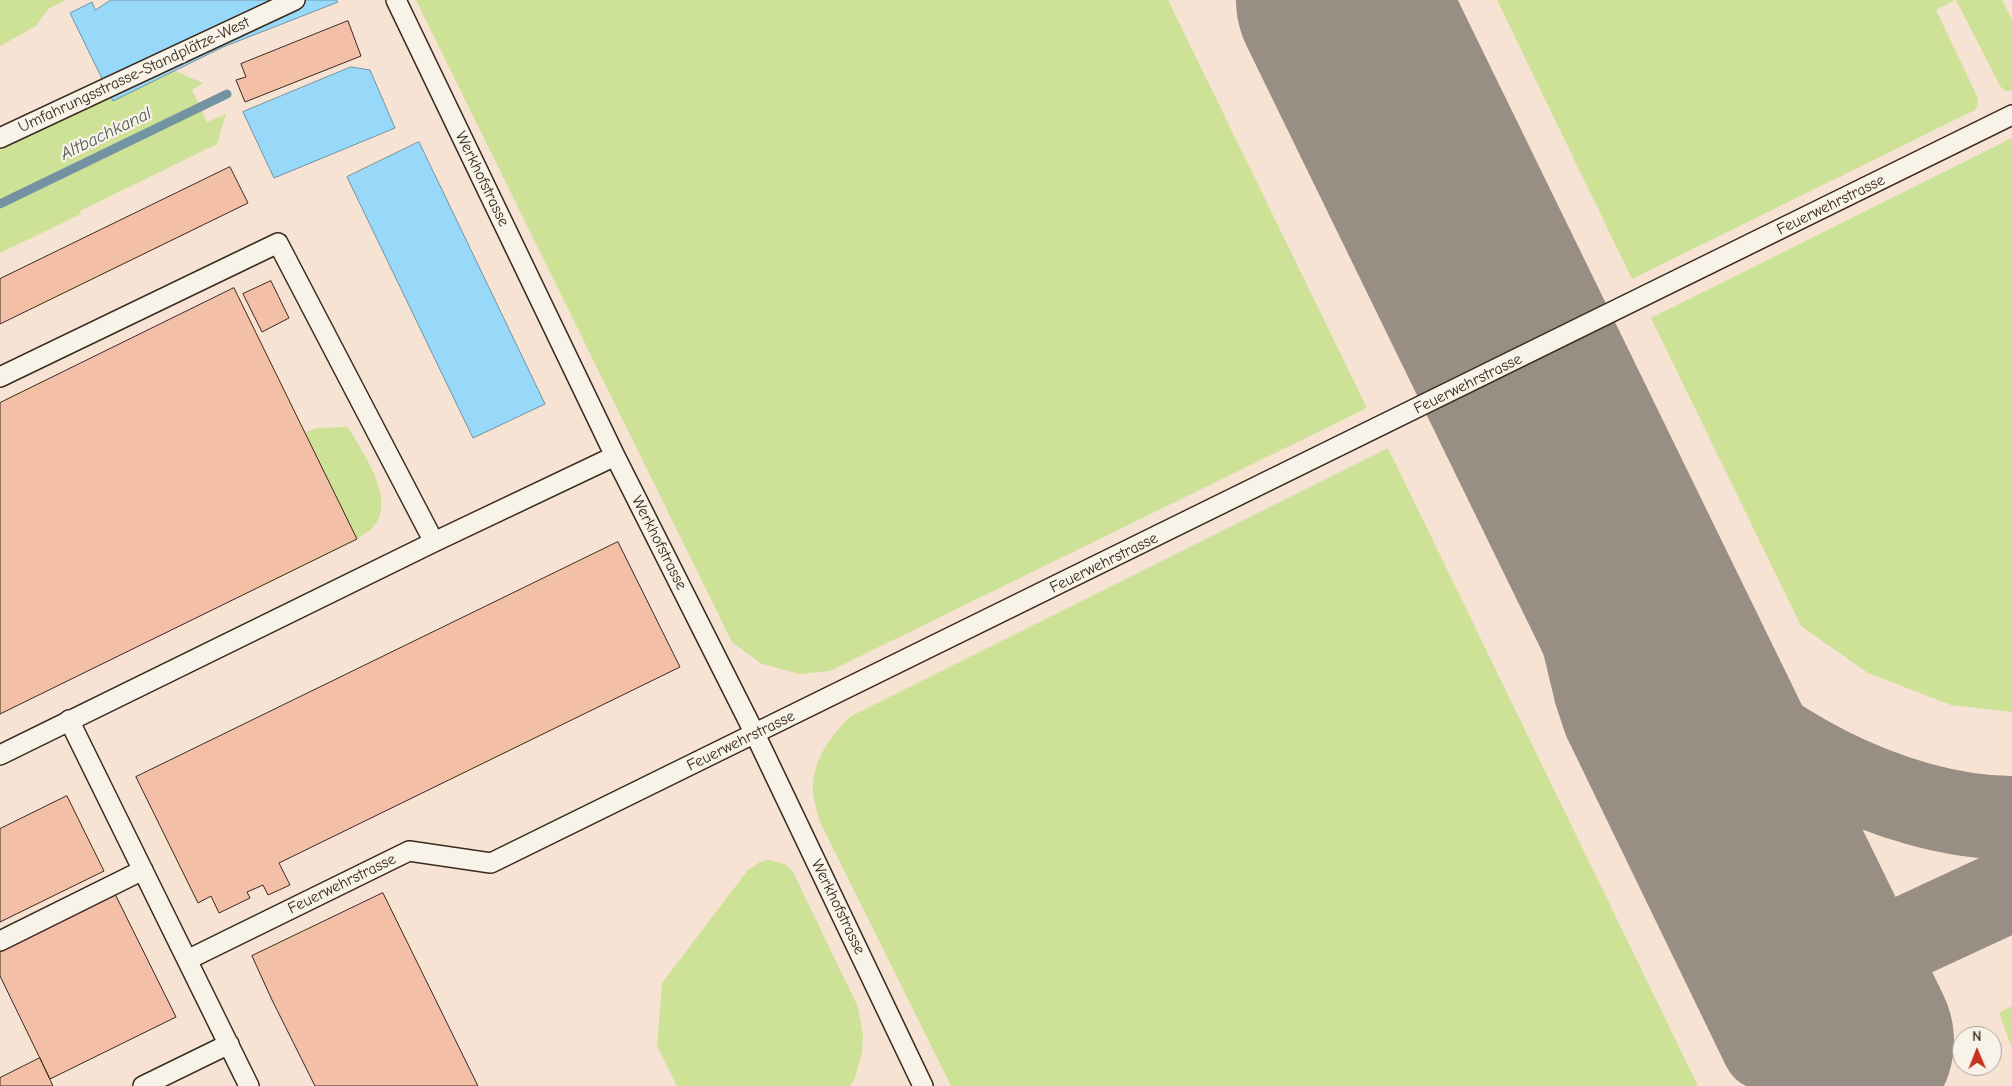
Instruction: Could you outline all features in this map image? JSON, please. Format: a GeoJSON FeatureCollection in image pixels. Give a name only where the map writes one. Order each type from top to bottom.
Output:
{"type":"FeatureCollection","features":[{"type":"Feature","properties":{"kind":"lane","name":"Umfahrungsstrasse-Standplätze-West"},"geometry":{"type":"LineString","coordinates":[[0,138],[295,0]]}},
{"type":"Feature","properties":{"kind":"lane","name":"Werkhofstrasse"},"geometry":{"type":"LineString","coordinates":[[396,0],[615,456],[755,734],[923,1086]]}},
{"type":"Feature","properties":{"kind":"lane","name":"Feuerwehrstrasse"},"geometry":{"type":"LineString","coordinates":[[187,960],[409,852],[491,863],[2012,115]]}},
{"type":"Feature","properties":{"kind":"lane"},"geometry":{"type":"LineString","coordinates":[[0,377],[278,243],[434,542]]}},
{"type":"Feature","properties":{"kind":"lane"},"geometry":{"type":"LineString","coordinates":[[0,755],[434,542],[615,456]]}},
{"type":"Feature","properties":{"kind":"lane"},"geometry":{"type":"LineString","coordinates":[[69,720],[249,1086]]}},
{"type":"Feature","properties":{"kind":"lane"},"geometry":{"type":"LineString","coordinates":[[0,941],[143,870]]}},
{"type":"Feature","properties":{"kind":"lane"},"geometry":{"type":"LineString","coordinates":[[143,1086],[229,1044]]}},
{"type":"Feature","properties":{"kind":"shaded area"},"geometry":{"type":"Polygon","coordinates":[[[0,0],[2012,0],[2012,1086],[0,1086],[0,0]]]}},
{"type":"Feature","properties":{"kind":"green space"},"geometry":{"type":"Polygon","coordinates":[[[0,0],[66,0],[48,9],[36,26],[0,46],[0,0]]]}},
{"type":"Feature","properties":{"kind":"green space"},"geometry":{"type":"Polygon","coordinates":[[[416,0],[1168,0],[1367,408],[830,671],[800,674],[762,664],[732,642],[416,0]]]}},
{"type":"Feature","properties":{"kind":"green space"},"geometry":{"type":"Polygon","coordinates":[[[1497,0],[1955,0],[1936,10],[1977,96],[1978,103],[1975,110],[1632,279],[1497,0]]]}},
{"type":"Feature","properties":{"kind":"green space"},"geometry":{"type":"Polygon","coordinates":[[[1956,0],[2002,0],[2012,20],[2012,91],[2005,91],[2000,86],[1956,0]]]}},
{"type":"Feature","properties":{"kind":"green space"},"geometry":{"type":"Polygon","coordinates":[[[175,71],[203,83],[192,90],[207,122],[226,114],[217,144],[80,211],[81,214],[0,253],[0,150],[109,95],[112,100],[175,71]]]}},
{"type":"Feature","properties":{"kind":"green space"},"geometry":{"type":"Polygon","coordinates":[[[2012,138],[2012,712],[1951,705],[1868,673],[1801,626],[1651,318],[2012,138]]]}},
{"type":"Feature","properties":{"kind":"green space"},"geometry":{"type":"Polygon","coordinates":[[[348,427],[375,476],[382,504],[380,516],[373,527],[357,539],[305,433],[316,428],[348,427]]]}},
{"type":"Feature","properties":{"kind":"green space"},"geometry":{"type":"Polygon","coordinates":[[[1388,448],[1698,1086],[951,1086],[819,820],[813,796],[813,782],[819,760],[829,741],[851,716],[1388,448]]]}},
{"type":"Feature","properties":{"kind":"green space"},"geometry":{"type":"Polygon","coordinates":[[[769,860],[784,864],[792,870],[858,1007],[863,1036],[862,1052],[855,1078],[850,1086],[677,1086],[657,1046],[662,983],[748,870],[760,862],[769,860]]]}},
{"type":"Feature","properties":{"kind":"green space"},"geometry":{"type":"Polygon","coordinates":[[[2012,1006],[2012,1048],[1999,1013],[2012,1006]]]}},
{"type":"Feature","properties":{"kind":"water"},"geometry":{"type":"Polygon","coordinates":[[[111,0],[336,0],[338,2],[223,47],[113,101],[70,13],[92,2],[95,10],[111,0]]]}},
{"type":"Feature","properties":{"kind":"water"},"geometry":{"type":"Polygon","coordinates":[[[351,67],[370,70],[395,128],[274,178],[243,112],[351,67]]]}},
{"type":"Feature","properties":{"kind":"water"},"geometry":{"type":"Polygon","coordinates":[[[419,142],[545,404],[473,438],[347,177],[419,142]]]}},
{"type":"Feature","properties":{"kind":"building"},"geometry":{"type":"Polygon","coordinates":[[[348,21],[361,56],[245,102],[236,80],[246,77],[241,64],[348,21]]]}},
{"type":"Feature","properties":{"kind":"building"},"geometry":{"type":"Polygon","coordinates":[[[230,167],[248,203],[0,324],[0,279],[230,167]]]}},
{"type":"Feature","properties":{"kind":"building"},"geometry":{"type":"Polygon","coordinates":[[[271,281],[289,318],[262,332],[243,294],[271,281]]]}},
{"type":"Feature","properties":{"kind":"building"},"geometry":{"type":"Polygon","coordinates":[[[234,288],[357,539],[0,714],[0,403],[234,288]]]}},
{"type":"Feature","properties":{"kind":"building"},"geometry":{"type":"Polygon","coordinates":[[[618,542],[680,667],[279,863],[290,885],[268,895],[263,885],[247,892],[250,898],[219,913],[211,896],[198,903],[136,777],[618,542]]]}},
{"type":"Feature","properties":{"kind":"building"},"geometry":{"type":"Polygon","coordinates":[[[67,796],[104,871],[0,922],[0,829],[67,796]]]}},
{"type":"Feature","properties":{"kind":"building"},"geometry":{"type":"Polygon","coordinates":[[[114,892],[176,1017],[50,1079],[0,976],[0,948],[114,892]]]}},
{"type":"Feature","properties":{"kind":"building"},"geometry":{"type":"Polygon","coordinates":[[[383,893],[478,1086],[315,1086],[272,1000],[252,956],[383,893]]]}},
{"type":"Feature","properties":{"kind":"building"},"geometry":{"type":"Polygon","coordinates":[[[40,1058],[53,1086],[0,1086],[0,1078],[40,1058]]]}},
{"type":"Feature","properties":{"kind":"waterway","name":"Altbachkanal"},"geometry":{"type":"LineString","coordinates":[[0,204],[227,94]]}},
{"type":"Feature","properties":{"kind":"taxiway"},"geometry":{"type":"LineString","coordinates":[[1501,329],[1512,353],[1524,394],[1596,693],[1605,720],[1764,1048]]}},
{"type":"Feature","properties":{"kind":"taxiway"},"geometry":{"type":"LineString","coordinates":[[1596,519],[1632,586],[1661,634],[1704,683],[1741,714],[1782,743],[1826,768],[1872,788],[1919,804],[1966,814],[2012,818]]}},
{"type":"Feature","properties":{"kind":"taxiway"},"geometry":{"type":"LineString","coordinates":[[1818,979],[2012,889]]}},
{"type":"Feature","properties":{"kind":"runway"},"geometry":{"type":"LineString","coordinates":[[1341,0],[1849,1041]]}}]}
